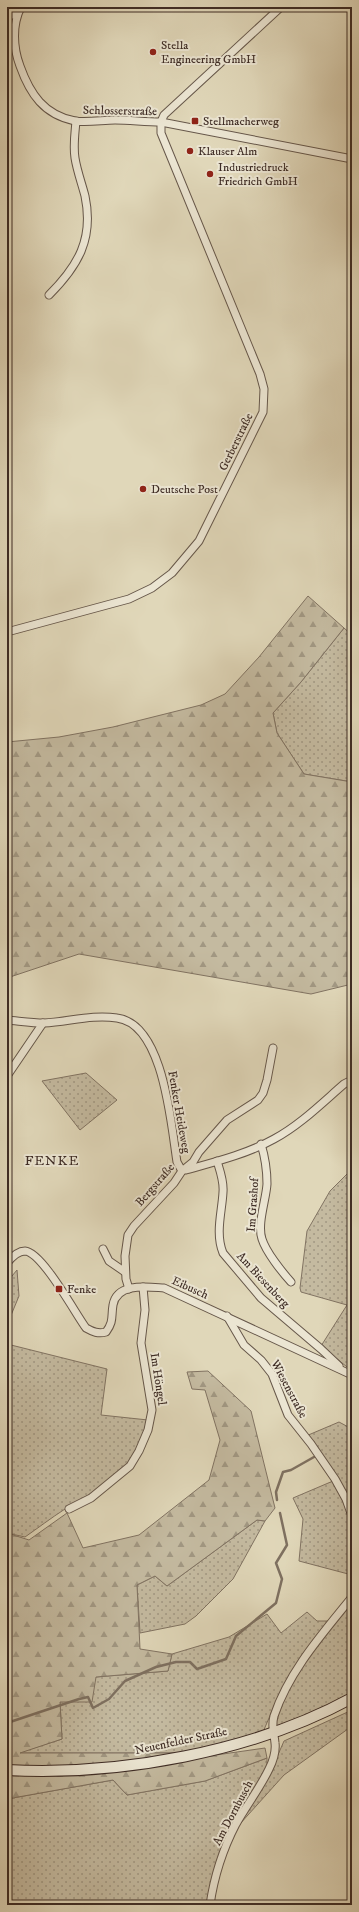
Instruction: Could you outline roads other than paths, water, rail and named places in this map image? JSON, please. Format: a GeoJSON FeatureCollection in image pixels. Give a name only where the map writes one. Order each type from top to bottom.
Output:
{"type":"FeatureCollection","features":[{"type":"Feature","properties":{"kind":"main road","name":"Neuenfelder Straße"},"geometry":{"type":"LineString","coordinates":[[7,1770],[31,1772],[100,1769],[143,1763],[221,1747],[272,1732],[333,1708],[352,1698]]}},
{"type":"Feature","properties":{"kind":"street","name":"Schlosserstraße"},"geometry":{"type":"LineString","coordinates":[[21,7],[15,26],[16,55],[26,85],[40,104],[56,114],[76,121],[138,120],[161,122],[352,159]]}},
{"type":"Feature","properties":{"kind":"street"},"geometry":{"type":"LineString","coordinates":[[161,122],[164,115],[281,7]]}},
{"type":"Feature","properties":{"kind":"street"},"geometry":{"type":"LineString","coordinates":[[7,15],[18,15]]}},
{"type":"Feature","properties":{"kind":"street"},"geometry":{"type":"LineString","coordinates":[[49,295],[64,280],[79,259],[86,242],[87,222],[85,198],[74,157],[76,121]]}},
{"type":"Feature","properties":{"kind":"street","name":"Gerberstraße"},"geometry":{"type":"LineString","coordinates":[[7,632],[129,599],[152,588],[172,573],[199,541],[263,412],[264,389],[260,374],[161,133],[161,122]]}},
{"type":"Feature","properties":{"kind":"street","name":"Fenker Heideweg"},"geometry":{"type":"LineString","coordinates":[[7,1020],[43,1023],[96,1016],[118,1018],[133,1024],[147,1041],[160,1069],[167,1099],[177,1162],[182,1171]]}},
{"type":"Feature","properties":{"kind":"street"},"geometry":{"type":"LineString","coordinates":[[7,1076],[43,1023]]}},
{"type":"Feature","properties":{"kind":"street","name":"Bergstraße"},"geometry":{"type":"LineString","coordinates":[[128,1289],[125,1272],[125,1246],[128,1236],[134,1226],[174,1183],[182,1171],[193,1162],[199,1152],[227,1120],[258,1100],[263,1092],[273,1048]]}},
{"type":"Feature","properties":{"kind":"street"},"geometry":{"type":"LineString","coordinates":[[182,1171],[217,1161],[273,1140],[292,1127],[344,1084],[352,1080]]}},
{"type":"Feature","properties":{"kind":"street","name":"Im Grashof"},"geometry":{"type":"LineString","coordinates":[[261,1144],[266,1167],[267,1184],[261,1231],[262,1239],[284,1275],[291,1282]]}},
{"type":"Feature","properties":{"kind":"street","name":"Am Biesenberg"},"geometry":{"type":"LineString","coordinates":[[217,1161],[222,1177],[223,1190],[219,1229],[220,1245],[223,1253],[261,1298],[340,1368]]}},
{"type":"Feature","properties":{"kind":"street"},"geometry":{"type":"LineString","coordinates":[[103,1249],[109,1261],[125,1272]]}},
{"type":"Feature","properties":{"kind":"street"},"geometry":{"type":"LineString","coordinates":[[7,1263],[20,1252],[25,1251],[34,1255],[47,1270],[86,1328],[100,1334],[106,1332],[112,1324],[113,1304],[116,1296],[128,1289]]}},
{"type":"Feature","properties":{"kind":"street","name":"Eibusch"},"geometry":{"type":"LineString","coordinates":[[128,1289],[143,1287],[164,1288],[340,1368],[352,1375]]}},
{"type":"Feature","properties":{"kind":"street","name":"Im Höngel"},"geometry":{"type":"LineString","coordinates":[[69,1509],[91,1498],[130,1466],[139,1451],[148,1430],[152,1410],[141,1343],[145,1310],[143,1287]]}},
{"type":"Feature","properties":{"kind":"street","name":"Wiesenstraße"},"geometry":{"type":"LineString","coordinates":[[227,1316],[244,1345],[261,1360],[272,1374],[288,1415],[311,1444],[335,1479],[346,1500],[352,1516]]}},
{"type":"Feature","properties":{"kind":"street"},"geometry":{"type":"LineString","coordinates":[[272,1732],[272,1724],[281,1696],[318,1640],[352,1597]]}},
{"type":"Feature","properties":{"kind":"street","name":"Am Dornbusch"},"geometry":{"type":"LineString","coordinates":[[210,1905],[221,1858],[236,1825],[272,1762],[275,1742],[272,1732]]}},
{"type":"Feature","properties":{"kind":"waterway"},"geometry":{"type":"LineString","coordinates":[[7,1302],[10,1268]]}},
{"type":"Feature","properties":{"kind":"waterway"},"geometry":{"type":"LineString","coordinates":[[277,1500],[276,1492],[283,1472],[291,1470],[314,1457]]}},
{"type":"Feature","properties":{"kind":"waterway"},"geometry":{"type":"LineString","coordinates":[[7,1723],[88,1697],[93,1708],[109,1699],[125,1681],[156,1667],[176,1662],[190,1662],[197,1669],[226,1659],[236,1636],[276,1603],[282,1579],[276,1563],[287,1545],[280,1513]]}},
{"type":"Feature","properties":{"kind":"place","name":"Stella Engineering GmbH"},"geometry":{"type":"Point","coordinates":[153,52]}},
{"type":"Feature","properties":{"kind":"place","name":"Stellmacherweg"},"geometry":{"type":"Point","coordinates":[195,121]}},
{"type":"Feature","properties":{"kind":"place","name":"Klauser Alm"},"geometry":{"type":"Point","coordinates":[190,151]}},
{"type":"Feature","properties":{"kind":"place","name":"Industriedruck Friedrich GmbH"},"geometry":{"type":"Point","coordinates":[210,174]}},
{"type":"Feature","properties":{"kind":"place","name":"Deutsche Post"},"geometry":{"type":"Point","coordinates":[143,489]}},
{"type":"Feature","properties":{"kind":"place","name":"Fenke"},"geometry":{"type":"Point","coordinates":[59,1289]}},
{"type":"Feature","properties":{"kind":"district","name":"FENKE"},"geometry":{"type":"Point","coordinates":[52,1161]}}]}
